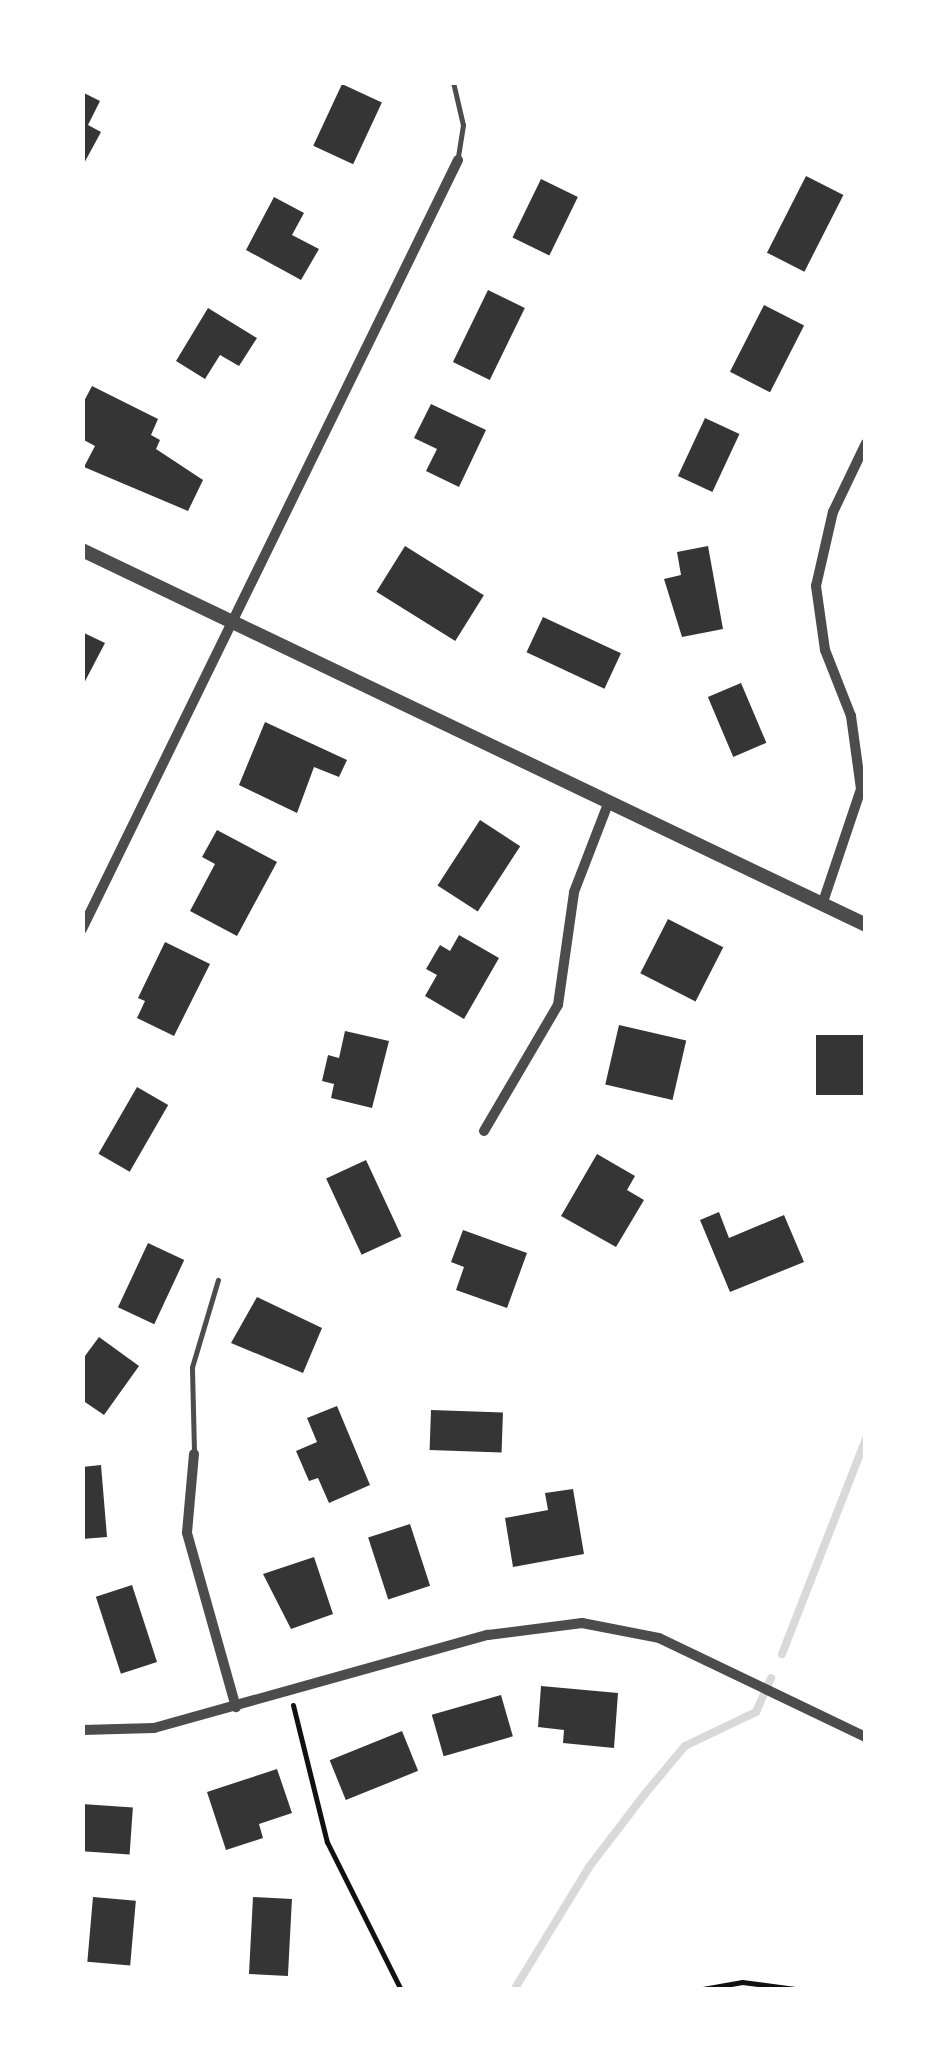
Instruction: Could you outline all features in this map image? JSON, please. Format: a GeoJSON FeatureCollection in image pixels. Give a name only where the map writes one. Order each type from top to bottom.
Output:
{"type":"FeatureCollection","features":[{"type":"Feature","properties":{"kind":"street"},"geometry":{"type":"LineString","coordinates":[[82,929],[458,160]]}},
{"type":"Feature","properties":{"kind":"street"},"geometry":{"type":"LineString","coordinates":[[822,905],[861,789],[856,735],[826,650],[816,586],[833,512],[866,443]]}},
{"type":"Feature","properties":{"kind":"street"},"geometry":{"type":"LineString","coordinates":[[82,550],[866,924]]}},
{"type":"Feature","properties":{"kind":"street"},"geometry":{"type":"LineString","coordinates":[[484,1131],[558,1005],[574,892],[608,804]]}},
{"type":"Feature","properties":{"kind":"street"},"geometry":{"type":"LineString","coordinates":[[194,1454],[185,1519],[236,1707]]}},
{"type":"Feature","properties":{"kind":"street"},"geometry":{"type":"LineString","coordinates":[[82,1730],[154,1728],[514,1629],[582,1622],[659,1638],[866,1737]]}},
{"type":"Feature","properties":{"kind":"lane"},"geometry":{"type":"LineString","coordinates":[[453,82],[463,125],[458,160]]}},
{"type":"Feature","properties":{"kind":"lane"},"geometry":{"type":"LineString","coordinates":[[194,1454],[192,1367],[218,1280]]}},
{"type":"Feature","properties":{"kind":"path"},"geometry":{"type":"LineString","coordinates":[[290,1692],[327,1842],[401,1990]]}},
{"type":"Feature","properties":{"kind":"path"},"geometry":{"type":"LineString","coordinates":[[696,1990],[742,1982],[804,1990]]}},
{"type":"Feature","properties":{"kind":"building"},"geometry":{"type":"Polygon","coordinates":[[[342,84],[382,103],[353,164],[313,146],[342,84]]]}},
{"type":"Feature","properties":{"kind":"building"},"geometry":{"type":"Polygon","coordinates":[[[82,92],[100,101],[88,125],[101,132],[82,167],[82,92]]]}},
{"type":"Feature","properties":{"kind":"building"},"geometry":{"type":"Polygon","coordinates":[[[806,176],[843,195],[804,272],[767,253],[806,176]]]}},
{"type":"Feature","properties":{"kind":"building"},"geometry":{"type":"Polygon","coordinates":[[[541,179],[578,197],[549,255],[513,237],[541,179]]]}},
{"type":"Feature","properties":{"kind":"building"},"geometry":{"type":"Polygon","coordinates":[[[274,197],[304,213],[292,235],[319,249],[301,280],[246,250],[274,197]]]}},
{"type":"Feature","properties":{"kind":"building"},"geometry":{"type":"Polygon","coordinates":[[[488,290],[525,308],[490,380],[453,362],[488,290]]]}},
{"type":"Feature","properties":{"kind":"building"},"geometry":{"type":"Polygon","coordinates":[[[764,305],[804,325],[770,392],[730,372],[764,305]]]}},
{"type":"Feature","properties":{"kind":"building"},"geometry":{"type":"Polygon","coordinates":[[[208,308],[257,338],[239,366],[220,355],[205,379],[176,361],[208,308]]]}},
{"type":"Feature","properties":{"kind":"building"},"geometry":{"type":"Polygon","coordinates":[[[92,386],[158,419],[151,435],[160,440],[156,449],[203,480],[188,511],[84,467],[95,446],[82,439],[82,405],[92,386]]]}},
{"type":"Feature","properties":{"kind":"building"},"geometry":{"type":"Polygon","coordinates":[[[431,404],[486,430],[459,487],[426,471],[437,449],[414,438],[431,404]]]}},
{"type":"Feature","properties":{"kind":"building"},"geometry":{"type":"Polygon","coordinates":[[[705,418],[739,434],[712,492],[678,476],[705,418]]]}},
{"type":"Feature","properties":{"kind":"building"},"geometry":{"type":"Polygon","coordinates":[[[405,546],[484,595],[455,641],[376,592],[405,546]]]}},
{"type":"Feature","properties":{"kind":"building"},"geometry":{"type":"Polygon","coordinates":[[[708,546],[723,629],[682,637],[664,579],[681,575],[677,552],[708,546]]]}},
{"type":"Feature","properties":{"kind":"building"},"geometry":{"type":"Polygon","coordinates":[[[543,617],[621,653],[604,689],[527,652],[543,617]]]}},
{"type":"Feature","properties":{"kind":"building"},"geometry":{"type":"Polygon","coordinates":[[[82,632],[105,643],[82,687],[82,632]]]}},
{"type":"Feature","properties":{"kind":"building"},"geometry":{"type":"Polygon","coordinates":[[[741,683],[766,743],[733,757],[708,697],[741,683]]]}},
{"type":"Feature","properties":{"kind":"building"},"geometry":{"type":"Polygon","coordinates":[[[265,722],[347,760],[339,777],[314,767],[297,813],[239,785],[265,722]]]}},
{"type":"Feature","properties":{"kind":"building"},"geometry":{"type":"Polygon","coordinates":[[[480,820],[520,846],[478,912],[438,885],[480,820]]]}},
{"type":"Feature","properties":{"kind":"building"},"geometry":{"type":"Polygon","coordinates":[[[217,830],[277,862],[237,936],[190,911],[215,864],[202,857],[217,830]]]}},
{"type":"Feature","properties":{"kind":"building"},"geometry":{"type":"Polygon","coordinates":[[[668,919],[723,947],[696,1001],[640,973],[668,919]]]}},
{"type":"Feature","properties":{"kind":"building"},"geometry":{"type":"Polygon","coordinates":[[[459,935],[499,958],[464,1019],[425,996],[437,975],[426,969],[440,945],[450,951],[459,935]]]}},
{"type":"Feature","properties":{"kind":"building"},"geometry":{"type":"Polygon","coordinates":[[[165,942],[210,964],[174,1036],[137,1018],[145,1001],[138,998],[165,942]]]}},
{"type":"Feature","properties":{"kind":"building"},"geometry":{"type":"Polygon","coordinates":[[[619,1025],[686,1041],[673,1100],[605,1084],[619,1025]]]}},
{"type":"Feature","properties":{"kind":"building"},"geometry":{"type":"Polygon","coordinates":[[[345,1031],[389,1041],[372,1108],[331,1098],[334,1084],[322,1081],[328,1055],[339,1058],[345,1031]]]}},
{"type":"Feature","properties":{"kind":"building"},"geometry":{"type":"Polygon","coordinates":[[[816,1035],[866,1035],[866,1095],[816,1095],[816,1035]]]}},
{"type":"Feature","properties":{"kind":"building"},"geometry":{"type":"Polygon","coordinates":[[[137,1087],[168,1105],[130,1172],[98,1154],[137,1087]]]}},
{"type":"Feature","properties":{"kind":"building"},"geometry":{"type":"Polygon","coordinates":[[[597,1154],[635,1176],[627,1190],[644,1200],[616,1247],[561,1216],[597,1154]]]}},
{"type":"Feature","properties":{"kind":"building"},"geometry":{"type":"Polygon","coordinates":[[[366,1160],[401,1236],[362,1255],[326,1179],[366,1160]]]}},
{"type":"Feature","properties":{"kind":"building"},"geometry":{"type":"Polygon","coordinates":[[[719,1212],[729,1238],[784,1215],[804,1262],[730,1292],[700,1220],[719,1212]]]}},
{"type":"Feature","properties":{"kind":"building"},"geometry":{"type":"Polygon","coordinates":[[[463,1230],[527,1253],[507,1308],[456,1290],[464,1267],[451,1262],[463,1230]]]}},
{"type":"Feature","properties":{"kind":"building"},"geometry":{"type":"Polygon","coordinates":[[[148,1243],[184,1260],[154,1324],[118,1307],[148,1243]]]}},
{"type":"Feature","properties":{"kind":"building"},"geometry":{"type":"Polygon","coordinates":[[[257,1297],[322,1328],[303,1373],[231,1343],[257,1297]]]}},
{"type":"Feature","properties":{"kind":"building"},"geometry":{"type":"Polygon","coordinates":[[[99,1337],[139,1366],[104,1415],[82,1400],[82,1360],[99,1337]]]}},
{"type":"Feature","properties":{"kind":"building"},"geometry":{"type":"Polygon","coordinates":[[[337,1406],[370,1485],[329,1503],[318,1478],[309,1481],[296,1451],[317,1442],[307,1418],[337,1406]]]}},
{"type":"Feature","properties":{"kind":"building"},"geometry":{"type":"Polygon","coordinates":[[[431,1410],[503,1413],[502,1452],[430,1450],[431,1410]]]}},
{"type":"Feature","properties":{"kind":"building"},"geometry":{"type":"Polygon","coordinates":[[[101,1465],[107,1537],[82,1539],[82,1467],[101,1465]]]}},
{"type":"Feature","properties":{"kind":"building"},"geometry":{"type":"Polygon","coordinates":[[[573,1489],[584,1554],[513,1567],[505,1518],[548,1510],[545,1493],[573,1489]]]}},
{"type":"Feature","properties":{"kind":"building"},"geometry":{"type":"Polygon","coordinates":[[[410,1524],[430,1586],[388,1599],[368,1538],[410,1524]]]}},
{"type":"Feature","properties":{"kind":"building"},"geometry":{"type":"Polygon","coordinates":[[[314,1557],[333,1614],[291,1629],[263,1574],[314,1557]]]}},
{"type":"Feature","properties":{"kind":"building"},"geometry":{"type":"Polygon","coordinates":[[[132,1585],[157,1662],[121,1674],[96,1597],[132,1585]]]}},
{"type":"Feature","properties":{"kind":"building"},"geometry":{"type":"Polygon","coordinates":[[[541,1686],[618,1693],[614,1748],[563,1743],[564,1730],[538,1727],[541,1686]]]}},
{"type":"Feature","properties":{"kind":"building"},"geometry":{"type":"Polygon","coordinates":[[[501,1695],[513,1736],[444,1756],[432,1715],[501,1695]]]}},
{"type":"Feature","properties":{"kind":"building"},"geometry":{"type":"Polygon","coordinates":[[[402,1731],[418,1771],[346,1800],[330,1760],[402,1731]]]}},
{"type":"Feature","properties":{"kind":"building"},"geometry":{"type":"Polygon","coordinates":[[[277,1769],[292,1813],[259,1824],[263,1838],[226,1850],[207,1792],[277,1769]]]}},
{"type":"Feature","properties":{"kind":"building"},"geometry":{"type":"Polygon","coordinates":[[[82,1804],[133,1808],[130,1854],[82,1851],[82,1804]]]}},
{"type":"Feature","properties":{"kind":"building"},"geometry":{"type":"Polygon","coordinates":[[[93,1897],[136,1901],[130,1966],[87,1962],[93,1897]]]}},
{"type":"Feature","properties":{"kind":"building"},"geometry":{"type":"Polygon","coordinates":[[[253,1897],[292,1899],[288,1976],[249,1974],[253,1897]]]}},
{"type":"Feature","properties":{"kind":"waterway"},"geometry":{"type":"LineString","coordinates":[[782,1654],[866,1438]]}},
{"type":"Feature","properties":{"kind":"waterway"},"geometry":{"type":"LineString","coordinates":[[514,1990],[589,1867],[644,1795],[685,1746],[756,1712],[771,1678]]}}]}
